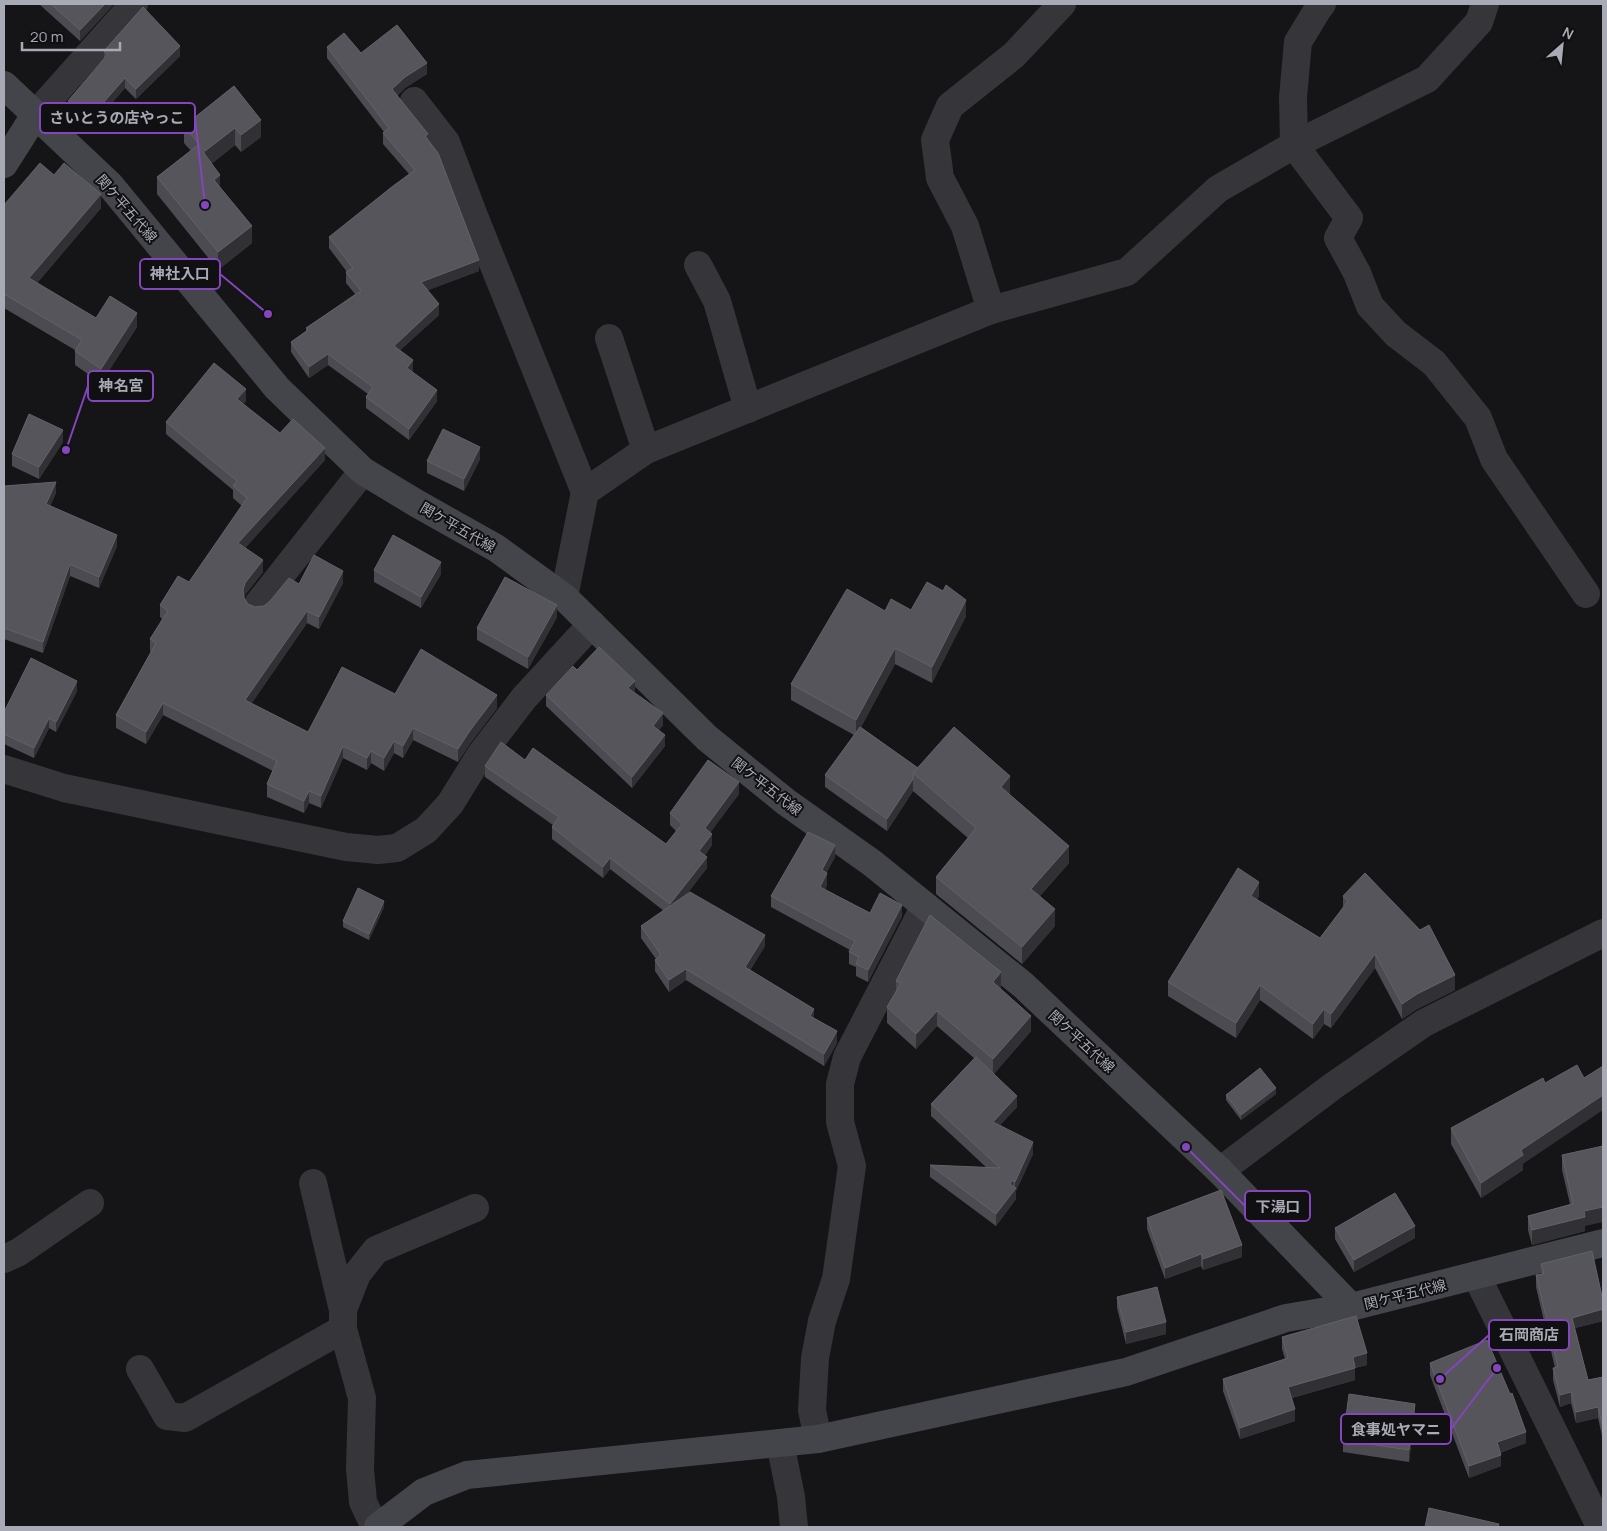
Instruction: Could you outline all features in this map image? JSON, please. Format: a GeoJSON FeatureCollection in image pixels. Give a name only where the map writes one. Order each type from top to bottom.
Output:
{"type":"FeatureCollection","features":[{"type":"Feature","properties":{"kind":"main road","name":"関ケ平五代線"},"geometry":{"type":"LineString","coordinates":[[4,85],[110,186],[276,388],[363,471],[496,548],[564,597],[707,738],[786,802],[872,863],[1022,985],[1220,1171],[1351,1307],[1603,1243]]}},
{"type":"Feature","properties":{"kind":"main road"},"geometry":{"type":"LineString","coordinates":[[4,164],[35,116]]}},
{"type":"Feature","properties":{"kind":"main road"},"geometry":{"type":"LineString","coordinates":[[377,1527],[424,1492],[467,1475],[818,1439],[1126,1372],[1286,1318],[1351,1307]]}},
{"type":"Feature","properties":{"kind":"street"},"geometry":{"type":"LineString","coordinates":[[35,116],[134,4]]}},
{"type":"Feature","properties":{"kind":"street"},"geometry":{"type":"LineString","coordinates":[[991,310],[965,226],[940,178],[935,140],[950,106],[1014,55],[1062,4]]}},
{"type":"Feature","properties":{"kind":"street"},"geometry":{"type":"LineString","coordinates":[[1322,4],[1298,42],[1293,97],[1294,145],[1349,218],[1338,238],[1357,274],[1370,306],[1396,334],[1434,363],[1478,418],[1494,459],[1586,594]]}},
{"type":"Feature","properties":{"kind":"street"},"geometry":{"type":"LineString","coordinates":[[585,492],[646,450],[991,310],[1127,272],[1218,189],[1294,145],[1427,79],[1479,22],[1485,4]]}},
{"type":"Feature","properties":{"kind":"street"},"geometry":{"type":"LineString","coordinates":[[414,101],[446,142],[585,492],[564,597]]}},
{"type":"Feature","properties":{"kind":"street"},"geometry":{"type":"LineString","coordinates":[[698,264],[717,300],[748,409]]}},
{"type":"Feature","properties":{"kind":"street"},"geometry":{"type":"LineString","coordinates":[[608,338],[646,450]]}},
{"type":"Feature","properties":{"kind":"street"},"geometry":{"type":"LineString","coordinates":[[258,604],[363,471]]}},
{"type":"Feature","properties":{"kind":"street"},"geometry":{"type":"LineString","coordinates":[[4,769],[64,788],[346,847],[378,850],[397,848],[426,830],[450,804],[481,754],[524,698],[592,624]]}},
{"type":"Feature","properties":{"kind":"street"},"geometry":{"type":"LineString","coordinates":[[818,1439],[812,1410],[815,1358],[822,1321],[836,1279],[852,1166],[840,1122],[840,1084],[848,1057],[925,906]]}},
{"type":"Feature","properties":{"kind":"street"},"geometry":{"type":"LineString","coordinates":[[1220,1171],[1333,1086],[1424,1023],[1603,932]]}},
{"type":"Feature","properties":{"kind":"street"},"geometry":{"type":"LineString","coordinates":[[313,1183],[362,1398],[360,1468],[363,1502],[377,1527]]}},
{"type":"Feature","properties":{"kind":"street"},"geometry":{"type":"LineString","coordinates":[[4,1259],[19,1252],[90,1203]]}},
{"type":"Feature","properties":{"kind":"street"},"geometry":{"type":"LineString","coordinates":[[140,1370],[167,1416],[185,1418],[343,1320],[357,1274],[376,1250],[475,1208]]}},
{"type":"Feature","properties":{"kind":"street"},"geometry":{"type":"LineString","coordinates":[[1476,1275],[1599,1527]]}},
{"type":"Feature","properties":{"kind":"street"},"geometry":{"type":"LineString","coordinates":[[780,1443],[791,1497],[794,1527]]}},
{"type":"Feature","properties":{"kind":"building"},"geometry":{"type":"Polygon","coordinates":[[[51,4],[105,4],[80,30],[51,4]]]}},
{"type":"Feature","properties":{"kind":"building"},"geometry":{"type":"Polygon","coordinates":[[[143,7],[180,46],[136,89],[125,78],[89,119],[68,101],[108,54],[104,51],[143,7]]]}},
{"type":"Feature","properties":{"kind":"building"},"geometry":{"type":"Polygon","coordinates":[[[397,25],[427,63],[405,77],[392,89],[428,134],[425,136],[438,153],[479,260],[421,282],[439,304],[394,346],[413,360],[407,368],[437,390],[409,429],[366,397],[373,387],[328,354],[309,367],[291,342],[308,330],[306,328],[361,291],[346,272],[353,268],[329,237],[415,170],[383,133],[389,128],[327,47],[344,33],[361,53],[397,25]]]}},
{"type":"Feature","properties":{"kind":"building"},"geometry":{"type":"Polygon","coordinates":[[[234,86],[261,120],[241,135],[235,128],[205,151],[184,126],[234,86]]]}},
{"type":"Feature","properties":{"kind":"building"},"geometry":{"type":"Polygon","coordinates":[[[198,145],[220,175],[214,180],[252,226],[218,252],[157,177],[198,145]]]}},
{"type":"Feature","properties":{"kind":"building"},"geometry":{"type":"Polygon","coordinates":[[[40,163],[54,175],[64,163],[101,194],[29,278],[96,318],[110,296],[137,313],[101,369],[75,351],[82,340],[4,294],[4,205],[40,163]]]}},
{"type":"Feature","properties":{"kind":"building"},"geometry":{"type":"Polygon","coordinates":[[[214,363],[246,389],[237,399],[280,433],[293,419],[325,448],[238,543],[263,560],[245,583],[243,590],[244,598],[248,604],[255,607],[264,606],[289,578],[299,584],[314,555],[343,571],[319,617],[307,611],[245,700],[308,732],[342,667],[395,694],[421,649],[497,695],[458,749],[413,728],[403,746],[394,741],[384,758],[371,751],[367,758],[343,746],[321,796],[309,791],[304,801],[267,784],[277,761],[163,703],[146,732],[116,715],[156,643],[150,639],[168,611],[160,605],[178,576],[189,582],[247,498],[233,486],[237,481],[166,422],[214,363]]]}},
{"type":"Feature","properties":{"kind":"building"},"geometry":{"type":"Polygon","coordinates":[[[29,414],[63,430],[39,467],[12,454],[29,414]]]}},
{"type":"Feature","properties":{"kind":"building"},"geometry":{"type":"Polygon","coordinates":[[[443,429],[480,447],[464,479],[427,461],[443,429]]]}},
{"type":"Feature","properties":{"kind":"building"},"geometry":{"type":"Polygon","coordinates":[[[56,482],[46,504],[117,535],[99,577],[70,564],[43,642],[4,628],[4,486],[56,482]]]}},
{"type":"Feature","properties":{"kind":"building"},"geometry":{"type":"Polygon","coordinates":[[[393,535],[441,562],[421,597],[374,570],[393,535]]]}},
{"type":"Feature","properties":{"kind":"building"},"geometry":{"type":"Polygon","coordinates":[[[505,577],[557,605],[528,657],[477,628],[505,577]]]}},
{"type":"Feature","properties":{"kind":"building"},"geometry":{"type":"Polygon","coordinates":[[[927,582],[943,591],[946,585],[966,600],[932,667],[895,648],[856,720],[791,684],[847,589],[885,611],[891,599],[911,610],[927,582]]]}},
{"type":"Feature","properties":{"kind":"building"},"geometry":{"type":"Polygon","coordinates":[[[599,647],[635,681],[628,688],[663,713],[653,726],[665,735],[632,777],[546,695],[573,666],[577,670],[599,647]]]}},
{"type":"Feature","properties":{"kind":"building"},"geometry":{"type":"Polygon","coordinates":[[[31,658],[77,681],[56,722],[49,718],[34,748],[4,734],[4,712],[31,658]]]}},
{"type":"Feature","properties":{"kind":"building"},"geometry":{"type":"Polygon","coordinates":[[[860,727],[918,768],[913,773],[913,779],[887,819],[825,775],[860,727]]]}},
{"type":"Feature","properties":{"kind":"building"},"geometry":{"type":"Polygon","coordinates":[[[954,727],[1010,776],[1001,787],[1069,846],[1031,889],[1055,909],[1022,947],[936,877],[976,828],[913,773],[954,727]]]}},
{"type":"Feature","properties":{"kind":"building"},"geometry":{"type":"Polygon","coordinates":[[[501,742],[525,760],[533,748],[666,844],[682,824],[670,813],[708,760],[739,782],[705,828],[712,834],[699,851],[707,857],[670,904],[610,858],[603,867],[552,827],[559,817],[485,766],[501,742]]]}},
{"type":"Feature","properties":{"kind":"building"},"geometry":{"type":"Polygon","coordinates":[[[808,832],[835,845],[822,870],[827,873],[820,887],[870,913],[880,893],[902,905],[868,970],[856,964],[859,957],[849,952],[855,941],[771,896],[808,832]]]}},
{"type":"Feature","properties":{"kind":"building"},"geometry":{"type":"Polygon","coordinates":[[[1238,868],[1259,882],[1251,896],[1320,938],[1348,901],[1343,896],[1365,873],[1420,930],[1429,925],[1455,975],[1417,994],[1402,1004],[1375,954],[1331,1014],[1324,1009],[1313,1024],[1260,985],[1236,1023],[1168,982],[1238,868]]]}},
{"type":"Feature","properties":{"kind":"building"},"geometry":{"type":"Polygon","coordinates":[[[358,888],[384,901],[369,934],[343,921],[358,888]]]}},
{"type":"Feature","properties":{"kind":"building"},"geometry":{"type":"Polygon","coordinates":[[[690,892],[765,935],[745,967],[814,1009],[810,1016],[837,1031],[824,1054],[686,969],[669,980],[655,960],[661,955],[641,926],[690,892]]]}},
{"type":"Feature","properties":{"kind":"building"},"geometry":{"type":"Polygon","coordinates":[[[930,915],[1001,972],[993,982],[1031,1016],[993,1059],[937,1011],[916,1034],[887,1007],[901,983],[896,981],[930,915]]]}},
{"type":"Feature","properties":{"kind":"building"},"geometry":{"type":"Polygon","coordinates":[[[976,1057],[1017,1096],[993,1122],[1033,1142],[1015,1182],[1013,1180],[1010,1184],[1016,1188],[996,1214],[930,1165],[1000,1168],[931,1104],[976,1057]]]}},
{"type":"Feature","properties":{"kind":"building"},"geometry":{"type":"Polygon","coordinates":[[[1577,1065],[1584,1078],[1603,1066],[1603,1095],[1521,1150],[1523,1155],[1481,1183],[1451,1128],[1543,1078],[1545,1083],[1577,1065]]]}},
{"type":"Feature","properties":{"kind":"building"},"geometry":{"type":"Polygon","coordinates":[[[1260,1068],[1276,1088],[1241,1115],[1226,1095],[1260,1068]]]}},
{"type":"Feature","properties":{"kind":"building"},"geometry":{"type":"Polygon","coordinates":[[[1603,1146],[1603,1207],[1584,1211],[1585,1217],[1532,1230],[1528,1216],[1573,1204],[1562,1155],[1603,1146]]]}},
{"type":"Feature","properties":{"kind":"building"},"geometry":{"type":"Polygon","coordinates":[[[1221,1190],[1242,1245],[1203,1259],[1201,1254],[1165,1268],[1147,1218],[1221,1190]]]}},
{"type":"Feature","properties":{"kind":"building"},"geometry":{"type":"Polygon","coordinates":[[[1395,1193],[1415,1226],[1354,1260],[1335,1228],[1395,1193]]]}},
{"type":"Feature","properties":{"kind":"building"},"geometry":{"type":"Polygon","coordinates":[[[1592,1251],[1603,1309],[1572,1318],[1588,1380],[1603,1377],[1603,1428],[1598,1407],[1576,1412],[1571,1392],[1560,1395],[1553,1368],[1558,1367],[1536,1275],[1544,1274],[1541,1264],[1592,1251]]]}},
{"type":"Feature","properties":{"kind":"building"},"geometry":{"type":"Polygon","coordinates":[[[1157,1287],[1166,1322],[1126,1332],[1117,1297],[1157,1287]]]}},
{"type":"Feature","properties":{"kind":"building"},"geometry":{"type":"Polygon","coordinates":[[[1356,1316],[1367,1353],[1353,1357],[1355,1368],[1288,1387],[1295,1409],[1240,1428],[1223,1379],[1288,1358],[1282,1337],[1356,1316]]]}},
{"type":"Feature","properties":{"kind":"building"},"geometry":{"type":"Polygon","coordinates":[[[1487,1340],[1510,1394],[1512,1393],[1526,1432],[1497,1442],[1501,1455],[1469,1466],[1430,1363],[1487,1340]]]}},
{"type":"Feature","properties":{"kind":"building"},"geometry":{"type":"Polygon","coordinates":[[[1349,1394],[1415,1404],[1409,1450],[1343,1440],[1349,1394]]]}},
{"type":"Feature","properties":{"kind":"building"},"geometry":{"type":"Polygon","coordinates":[[[1429,1508],[1499,1524],[1498,1527],[1425,1527],[1429,1508]]]}},
{"type":"Feature","properties":{"kind":"place","name":"さいとうの店やっこ"},"geometry":{"type":"Point","coordinates":[205,205]}},
{"type":"Feature","properties":{"kind":"place","name":"神社入口"},"geometry":{"type":"Point","coordinates":[268,314]}},
{"type":"Feature","properties":{"kind":"place","name":"神名宮"},"geometry":{"type":"Point","coordinates":[66,450]}},
{"type":"Feature","properties":{"kind":"place","name":"下湯口"},"geometry":{"type":"Point","coordinates":[1186,1147]}},
{"type":"Feature","properties":{"kind":"place","name":"食事処ヤマニ"},"geometry":{"type":"Point","coordinates":[1497,1368]}},
{"type":"Feature","properties":{"kind":"place","name":"石岡商店"},"geometry":{"type":"Point","coordinates":[1440,1379]}}]}
